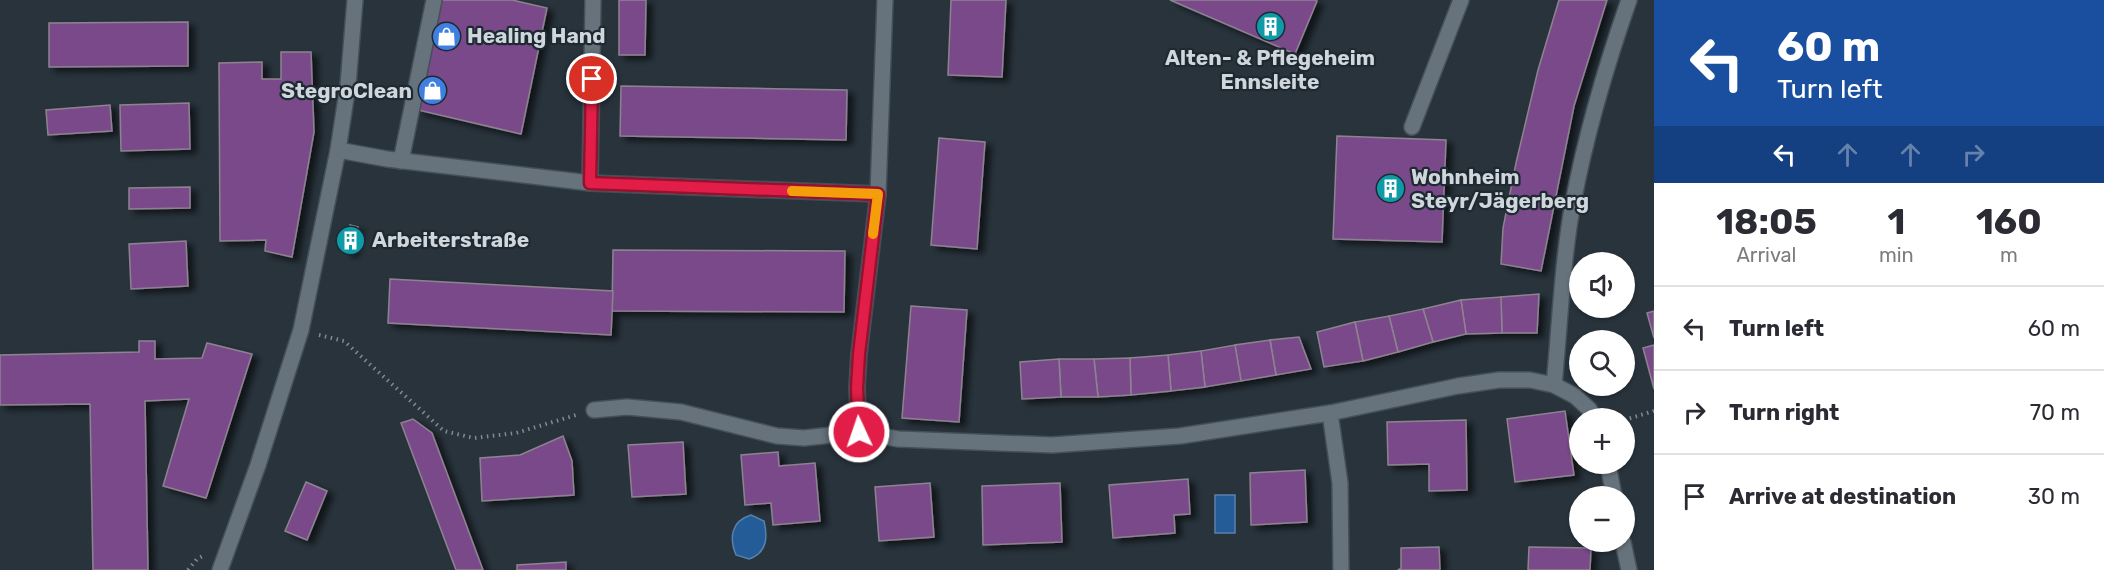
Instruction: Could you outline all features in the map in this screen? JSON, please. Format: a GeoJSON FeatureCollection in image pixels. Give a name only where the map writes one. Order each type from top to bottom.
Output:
{"type":"FeatureCollection","features":[{"type":"Feature","properties":{"kind":"street"},"geometry":{"type":"LineString","coordinates":[[220,570],[258,465],[301,330],[338,150],[348,85],[355,0]]}},
{"type":"Feature","properties":{"kind":"street"},"geometry":{"type":"LineString","coordinates":[[401,161],[434,0]]}},
{"type":"Feature","properties":{"kind":"street"},"geometry":{"type":"LineString","coordinates":[[590,183],[593,0]]}},
{"type":"Feature","properties":{"kind":"street"},"geometry":{"type":"LineString","coordinates":[[859,432],[857,388],[859,354],[878,194],[885,0]]}},
{"type":"Feature","properties":{"kind":"street"},"geometry":{"type":"LineString","coordinates":[[1412,127],[1461,0]]}},
{"type":"Feature","properties":{"kind":"street"},"geometry":{"type":"LineString","coordinates":[[1554,385],[1564,269],[1573,204],[1606,69],[1629,0]]}},
{"type":"Feature","properties":{"kind":"street"},"geometry":{"type":"LineString","coordinates":[[338,150],[401,161],[590,183],[878,194]]}},
{"type":"Feature","properties":{"kind":"street"},"geometry":{"type":"LineString","coordinates":[[594,410],[627,406],[660,409],[777,436],[804,438],[859,432],[898,439],[1064,445],[1180,436],[1330,412],[1499,380],[1530,380],[1554,385],[1575,396],[1588,408]]}},
{"type":"Feature","properties":{"kind":"street"},"geometry":{"type":"LineString","coordinates":[[1330,412],[1340,483],[1341,570]]}},
{"type":"Feature","properties":{"kind":"street"},"geometry":{"type":"LineString","coordinates":[[1625,552],[1629,570]]}},
{"type":"Feature","properties":{"kind":"path"},"geometry":{"type":"LineString","coordinates":[[301,330],[344,341],[444,431],[474,438],[516,433],[594,410]]}},
{"type":"Feature","properties":{"kind":"path"},"geometry":{"type":"LineString","coordinates":[[1635,417],[1654,411]]}},
{"type":"Feature","properties":{"kind":"water"},"geometry":{"type":"Polygon","coordinates":[[[1215,495],[1235,495],[1235,533],[1215,533],[1215,495]]]}},
{"type":"Feature","properties":{"kind":"water"},"geometry":{"type":"Polygon","coordinates":[[[751,515],[764,521],[766,538],[760,553],[749,559],[736,555],[732,536],[739,521],[751,515]]]}},
{"type":"Feature","properties":{"kind":"building"},"geometry":{"type":"Polygon","coordinates":[[[441,0],[512,0],[547,8],[521,134],[418,110],[441,0]]]}},
{"type":"Feature","properties":{"kind":"building"},"geometry":{"type":"Polygon","coordinates":[[[619,0],[646,0],[645,55],[619,55],[619,0]]]}},
{"type":"Feature","properties":{"kind":"building"},"geometry":{"type":"Polygon","coordinates":[[[951,0],[1006,0],[1002,77],[948,75],[951,0]]]}},
{"type":"Feature","properties":{"kind":"building","name":"Alten- & Pflegeheim Ennsleite"},"geometry":{"type":"Polygon","coordinates":[[[1170,0],[1315,0],[1317,1],[1295,54],[1170,0]]]}},
{"type":"Feature","properties":{"kind":"building"},"geometry":{"type":"Polygon","coordinates":[[[1559,0],[1607,0],[1574,106],[1541,271],[1501,264],[1503,228],[1538,70],[1559,0]]]}},
{"type":"Feature","properties":{"kind":"building"},"geometry":{"type":"Polygon","coordinates":[[[188,22],[188,66],[49,67],[49,23],[188,22]]]}},
{"type":"Feature","properties":{"kind":"building"},"geometry":{"type":"Polygon","coordinates":[[[281,52],[311,52],[314,132],[292,257],[265,251],[266,240],[220,241],[219,63],[262,62],[262,79],[281,79],[281,52]]]}},
{"type":"Feature","properties":{"kind":"building"},"geometry":{"type":"Polygon","coordinates":[[[621,86],[847,90],[846,140],[620,136],[621,86]]]}},
{"type":"Feature","properties":{"kind":"building"},"geometry":{"type":"Polygon","coordinates":[[[189,103],[190,149],[121,151],[120,105],[189,103]]]}},
{"type":"Feature","properties":{"kind":"building"},"geometry":{"type":"Polygon","coordinates":[[[110,105],[112,131],[48,135],[46,110],[110,105]]]}},
{"type":"Feature","properties":{"kind":"building","name":"Wohnheim Steyr/Jägerberg"},"geometry":{"type":"Polygon","coordinates":[[[1337,136],[1446,140],[1442,242],[1333,239],[1337,136]]]}},
{"type":"Feature","properties":{"kind":"building"},"geometry":{"type":"Polygon","coordinates":[[[939,138],[985,142],[977,249],[931,245],[939,138]]]}},
{"type":"Feature","properties":{"kind":"building"},"geometry":{"type":"Polygon","coordinates":[[[190,187],[190,208],[129,209],[129,188],[190,187]]]}},
{"type":"Feature","properties":{"kind":"building","name":"Arbeiterstraße"},"geometry":{"type":"Polygon","coordinates":[[[350,225],[358,227],[352,253],[345,252],[350,225]]]}},
{"type":"Feature","properties":{"kind":"building"},"geometry":{"type":"Polygon","coordinates":[[[186,241],[188,286],[131,289],[129,244],[186,241]]]}},
{"type":"Feature","properties":{"kind":"building"},"geometry":{"type":"Polygon","coordinates":[[[613,250],[845,251],[844,312],[612,311],[613,250]]]}},
{"type":"Feature","properties":{"kind":"building"},"geometry":{"type":"Polygon","coordinates":[[[390,279],[613,291],[611,335],[388,323],[390,279]]]}},
{"type":"Feature","properties":{"kind":"building"},"geometry":{"type":"Polygon","coordinates":[[[1539,294],[1537,333],[1502,333],[1501,297],[1539,294]]]}},
{"type":"Feature","properties":{"kind":"building"},"geometry":{"type":"Polygon","coordinates":[[[1501,297],[1502,333],[1466,334],[1461,300],[1501,297]]]}},
{"type":"Feature","properties":{"kind":"building"},"geometry":{"type":"Polygon","coordinates":[[[1461,300],[1466,334],[1433,342],[1423,309],[1461,300]]]}},
{"type":"Feature","properties":{"kind":"building"},"geometry":{"type":"Polygon","coordinates":[[[911,306],[967,310],[959,422],[902,418],[911,306]]]}},
{"type":"Feature","properties":{"kind":"building"},"geometry":{"type":"Polygon","coordinates":[[[1423,309],[1433,342],[1398,352],[1389,316],[1423,309]]]}},
{"type":"Feature","properties":{"kind":"building"},"geometry":{"type":"Polygon","coordinates":[[[1654,311],[1654,338],[1647,313],[1654,311]]]}},
{"type":"Feature","properties":{"kind":"building"},"geometry":{"type":"Polygon","coordinates":[[[1389,316],[1398,352],[1363,361],[1355,322],[1389,316]]]}},
{"type":"Feature","properties":{"kind":"building"},"geometry":{"type":"Polygon","coordinates":[[[1355,322],[1363,361],[1324,367],[1317,332],[1355,322]]]}},
{"type":"Feature","properties":{"kind":"building"},"geometry":{"type":"Polygon","coordinates":[[[1299,337],[1311,369],[1276,375],[1270,340],[1299,337]]]}},
{"type":"Feature","properties":{"kind":"building"},"geometry":{"type":"Polygon","coordinates":[[[1270,340],[1276,375],[1241,381],[1235,345],[1270,340]]]}},
{"type":"Feature","properties":{"kind":"building"},"geometry":{"type":"Polygon","coordinates":[[[139,341],[155,341],[155,359],[202,358],[207,343],[252,354],[206,498],[163,486],[189,399],[145,401],[148,570],[93,570],[90,404],[0,405],[0,355],[139,352],[139,341]]]}},
{"type":"Feature","properties":{"kind":"building"},"geometry":{"type":"Polygon","coordinates":[[[1235,345],[1241,381],[1205,387],[1201,351],[1235,345]]]}},
{"type":"Feature","properties":{"kind":"building"},"geometry":{"type":"Polygon","coordinates":[[[1654,345],[1654,389],[1643,348],[1654,345]]]}},
{"type":"Feature","properties":{"kind":"building"},"geometry":{"type":"Polygon","coordinates":[[[1201,351],[1205,387],[1171,391],[1168,355],[1201,351]]]}},
{"type":"Feature","properties":{"kind":"building"},"geometry":{"type":"Polygon","coordinates":[[[1168,355],[1171,391],[1131,395],[1130,358],[1168,355]]]}},
{"type":"Feature","properties":{"kind":"building"},"geometry":{"type":"Polygon","coordinates":[[[1130,358],[1131,395],[1098,397],[1094,359],[1130,358]]]}},
{"type":"Feature","properties":{"kind":"building"},"geometry":{"type":"Polygon","coordinates":[[[1059,359],[1094,359],[1098,397],[1061,397],[1059,359]]]}},
{"type":"Feature","properties":{"kind":"building"},"geometry":{"type":"Polygon","coordinates":[[[1059,359],[1061,397],[1022,399],[1020,362],[1059,359]]]}},
{"type":"Feature","properties":{"kind":"building"},"geometry":{"type":"Polygon","coordinates":[[[1565,411],[1569,439],[1569,474],[1574,475],[1515,482],[1507,419],[1565,411]]]}},
{"type":"Feature","properties":{"kind":"building"},"geometry":{"type":"Polygon","coordinates":[[[413,419],[432,433],[483,570],[456,570],[401,423],[413,419]]]}},
{"type":"Feature","properties":{"kind":"building"},"geometry":{"type":"Polygon","coordinates":[[[1466,420],[1467,490],[1429,491],[1429,464],[1388,465],[1387,422],[1466,420]]]}},
{"type":"Feature","properties":{"kind":"building"},"geometry":{"type":"Polygon","coordinates":[[[563,436],[572,461],[574,495],[482,501],[480,458],[520,455],[563,436]]]}},
{"type":"Feature","properties":{"kind":"building"},"geometry":{"type":"Polygon","coordinates":[[[683,442],[686,494],[632,497],[628,445],[683,442]]]}},
{"type":"Feature","properties":{"kind":"building"},"geometry":{"type":"Polygon","coordinates":[[[778,452],[779,466],[815,463],[820,521],[773,525],[771,503],[745,505],[741,455],[778,452]]]}},
{"type":"Feature","properties":{"kind":"building"},"geometry":{"type":"Polygon","coordinates":[[[1305,470],[1307,522],[1251,525],[1250,473],[1305,470]]]}},
{"type":"Feature","properties":{"kind":"building"},"geometry":{"type":"Polygon","coordinates":[[[1188,479],[1190,514],[1174,515],[1175,533],[1113,538],[1109,485],[1188,479]]]}},
{"type":"Feature","properties":{"kind":"building"},"geometry":{"type":"Polygon","coordinates":[[[306,482],[327,491],[307,540],[285,531],[306,482]]]}},
{"type":"Feature","properties":{"kind":"building"},"geometry":{"type":"Polygon","coordinates":[[[930,483],[934,537],[879,541],[875,487],[930,483]]]}},
{"type":"Feature","properties":{"kind":"building"},"geometry":{"type":"Polygon","coordinates":[[[1060,483],[1062,542],[983,545],[982,486],[1060,483]]]}},
{"type":"Feature","properties":{"kind":"building"},"geometry":{"type":"Polygon","coordinates":[[[1439,547],[1440,570],[1398,570],[1401,568],[1401,548],[1439,547]]]}},
{"type":"Feature","properties":{"kind":"building"},"geometry":{"type":"Polygon","coordinates":[[[1529,547],[1569,548],[1569,552],[1591,552],[1590,570],[1528,570],[1529,547]]]}},
{"type":"Feature","properties":{"kind":"building"},"geometry":{"type":"Polygon","coordinates":[[[566,562],[566,570],[517,570],[517,565],[566,562]]]}},
{"type":"Feature","properties":{"kind":"slow traffic"},"geometry":{"type":"LineString","coordinates":[[792,191],[878,194],[873,234]]}},
{"type":"Feature","properties":{"kind":"place","name":"Alten- & Pflegeheim Ennsleite"},"geometry":{"type":"Point","coordinates":[1270,27]}},
{"type":"Feature","properties":{"kind":"place","name":"Healing Hand"},"geometry":{"type":"Point","coordinates":[446,36]}},
{"type":"Feature","properties":{"kind":"place","name":"StegroClean"},"geometry":{"type":"Point","coordinates":[433,91]}},
{"type":"Feature","properties":{"kind":"place","name":"Wohnheim Steyr/Jägerberg"},"geometry":{"type":"Point","coordinates":[1390,189]}},
{"type":"Feature","properties":{"kind":"place","name":"Arbeiterstraße"},"geometry":{"type":"Point","coordinates":[351,240]}},
{"type":"Feature","properties":{"kind":"route"},"geometry":{"type":"LineString","coordinates":[[592,79],[590,183],[878,194],[859,354],[857,388],[859,432]]}}]}
